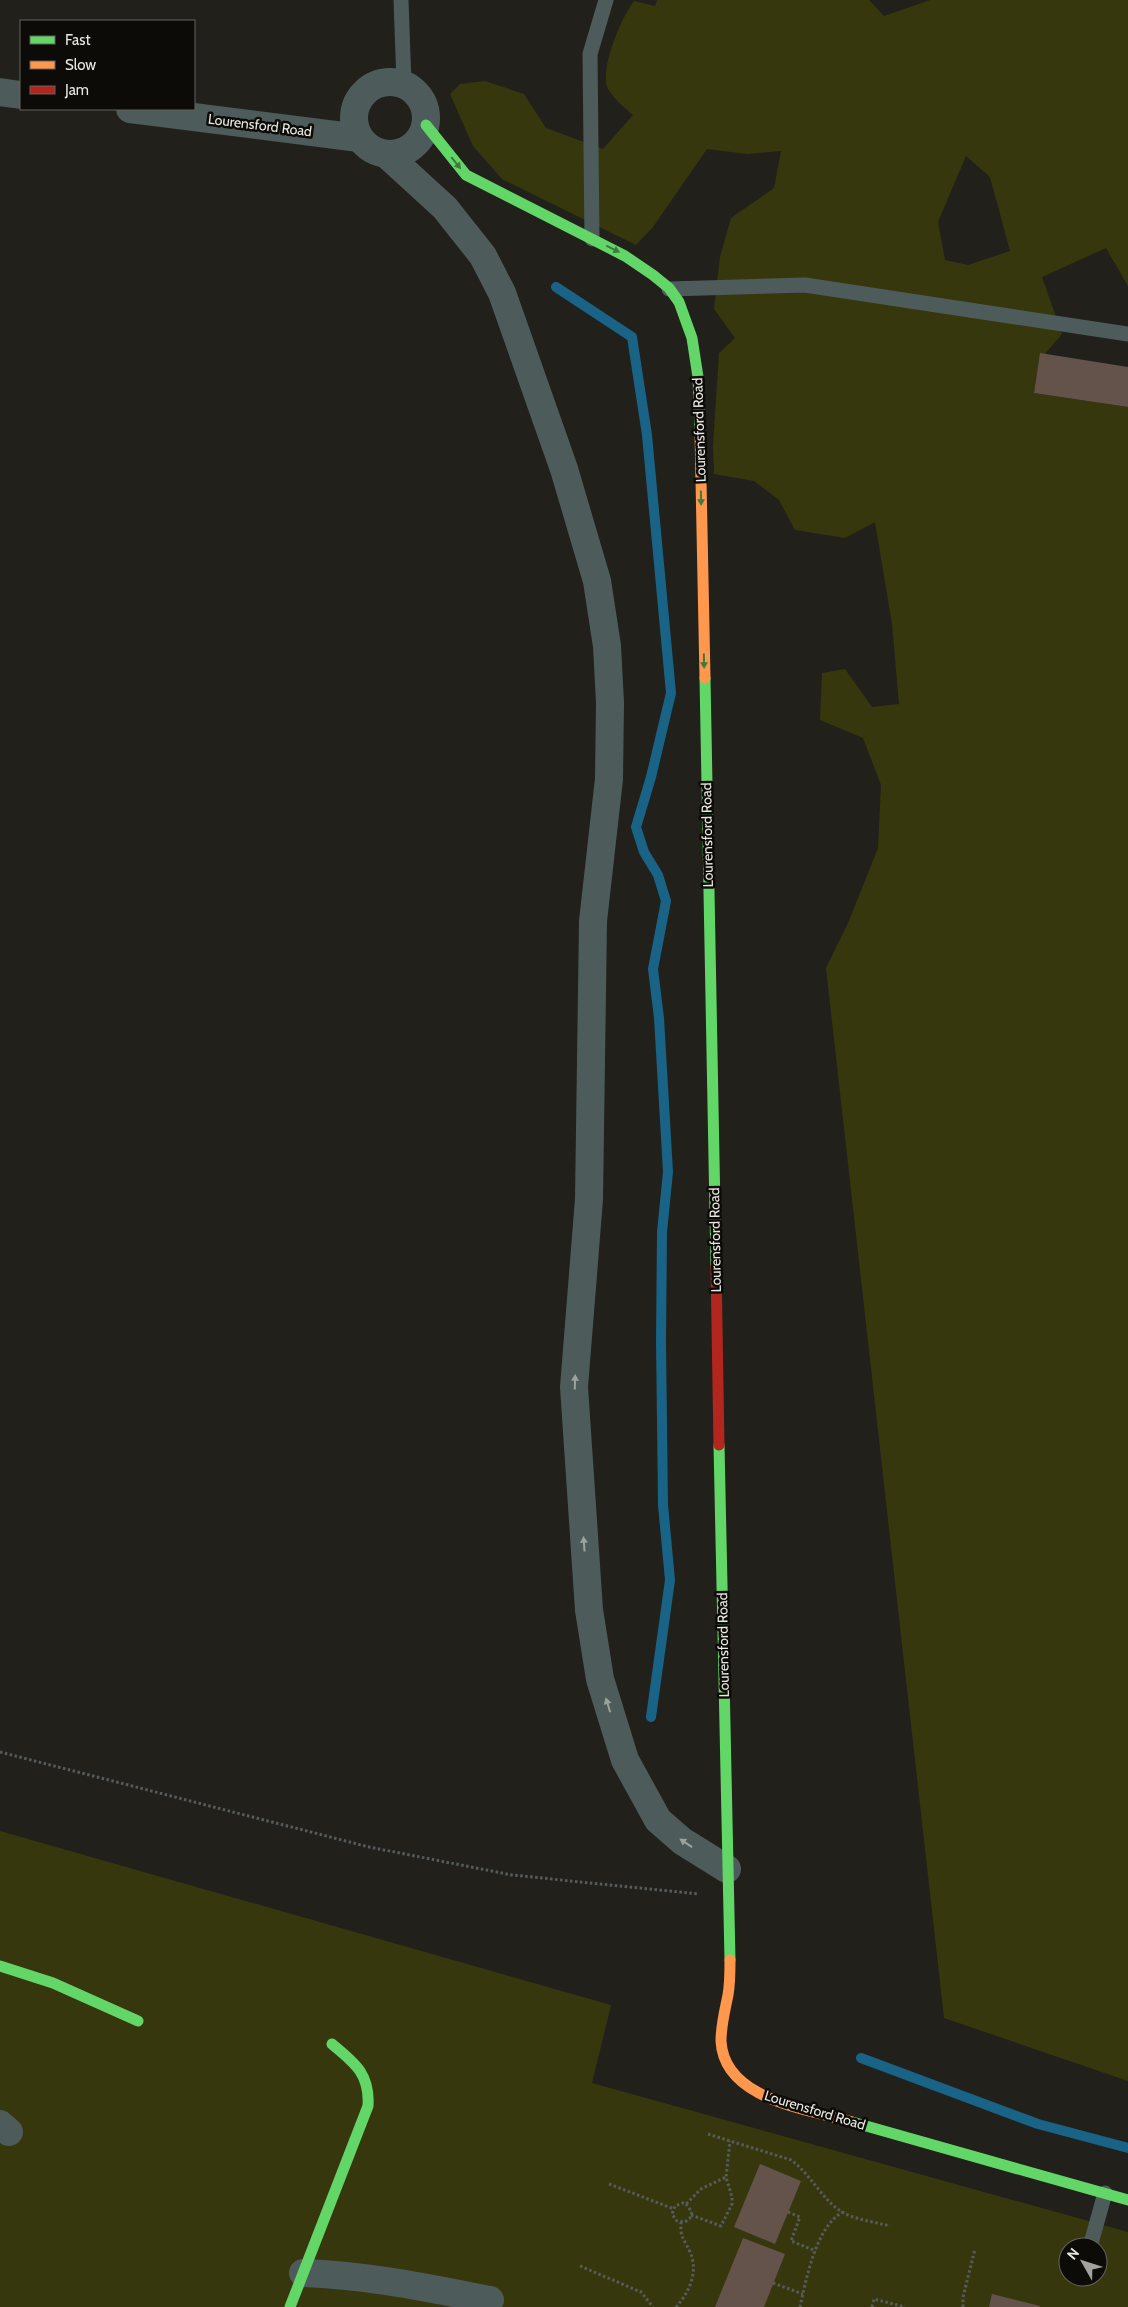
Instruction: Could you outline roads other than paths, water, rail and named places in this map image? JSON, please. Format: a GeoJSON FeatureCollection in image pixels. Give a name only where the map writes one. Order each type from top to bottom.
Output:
{"type":"FeatureCollection","features":[{"type":"Feature","properties":{"kind":"street"},"geometry":{"type":"LineString","coordinates":[[386,154],[404,151],[418,141],[426,125],[426,108],[417,93],[404,84],[388,82],[373,86],[361,96],[355,109],[354,124],[359,138],[370,148],[386,154],[445,208],[483,256],[502,293],[564,469],[597,581],[606,646],[610,704],[609,779],[593,920],[589,1200],[574,1388],[589,1610],[600,1679],[626,1760],[658,1820],[682,1841],[727,1869]]}},
{"type":"Feature","properties":{"kind":"street"},"geometry":{"type":"LineString","coordinates":[[0,92],[20,95]]}},
{"type":"Feature","properties":{"kind":"street","name":"Lourensford Road"},"geometry":{"type":"LineString","coordinates":[[138,110],[359,138]]}},
{"type":"Feature","properties":{"kind":"street","name":"Lourensford Road"},"geometry":{"type":"LineString","coordinates":[[426,125],[466,176],[625,256],[648,270],[670,289],[685,314],[696,360],[700,433],[727,1869],[730,1898],[729,1986],[722,2030],[723,2057],[735,2078],[748,2090],[775,2100],[1128,2200]]}},
{"type":"Feature","properties":{"kind":"street"},"geometry":{"type":"LineString","coordinates":[[0,1966],[53,1983],[138,2021]]}},
{"type":"Feature","properties":{"kind":"street"},"geometry":{"type":"LineString","coordinates":[[290,2307],[368,2106],[370,2094],[366,2078],[358,2066],[332,2044]]}},
{"type":"Feature","properties":{"kind":"street"},"geometry":{"type":"LineString","coordinates":[[303,2273],[344,2274],[490,2300]]}},
{"type":"Feature","properties":{"kind":"lane"},"geometry":{"type":"LineString","coordinates":[[401,0],[404,84]]}},
{"type":"Feature","properties":{"kind":"lane"},"geometry":{"type":"LineString","coordinates":[[592,239],[590,54],[606,0]]}},
{"type":"Feature","properties":{"kind":"lane"},"geometry":{"type":"LineString","coordinates":[[670,289],[805,286],[1128,334]]}},
{"type":"Feature","properties":{"kind":"lane"},"geometry":{"type":"LineString","coordinates":[[1093,2237],[1105,2193]]}},
{"type":"Feature","properties":{"kind":"waterway"},"geometry":{"type":"LineString","coordinates":[[556,287],[632,337],[647,435],[671,693],[651,777],[636,827],[644,852],[658,875],[666,901],[653,969],[659,1018],[668,1172],[662,1232],[661,1341],[663,1505],[670,1580],[651,1717]]}},
{"type":"Feature","properties":{"kind":"waterway"},"geometry":{"type":"LineString","coordinates":[[861,2058],[1038,2124],[1128,2148]]}}]}
